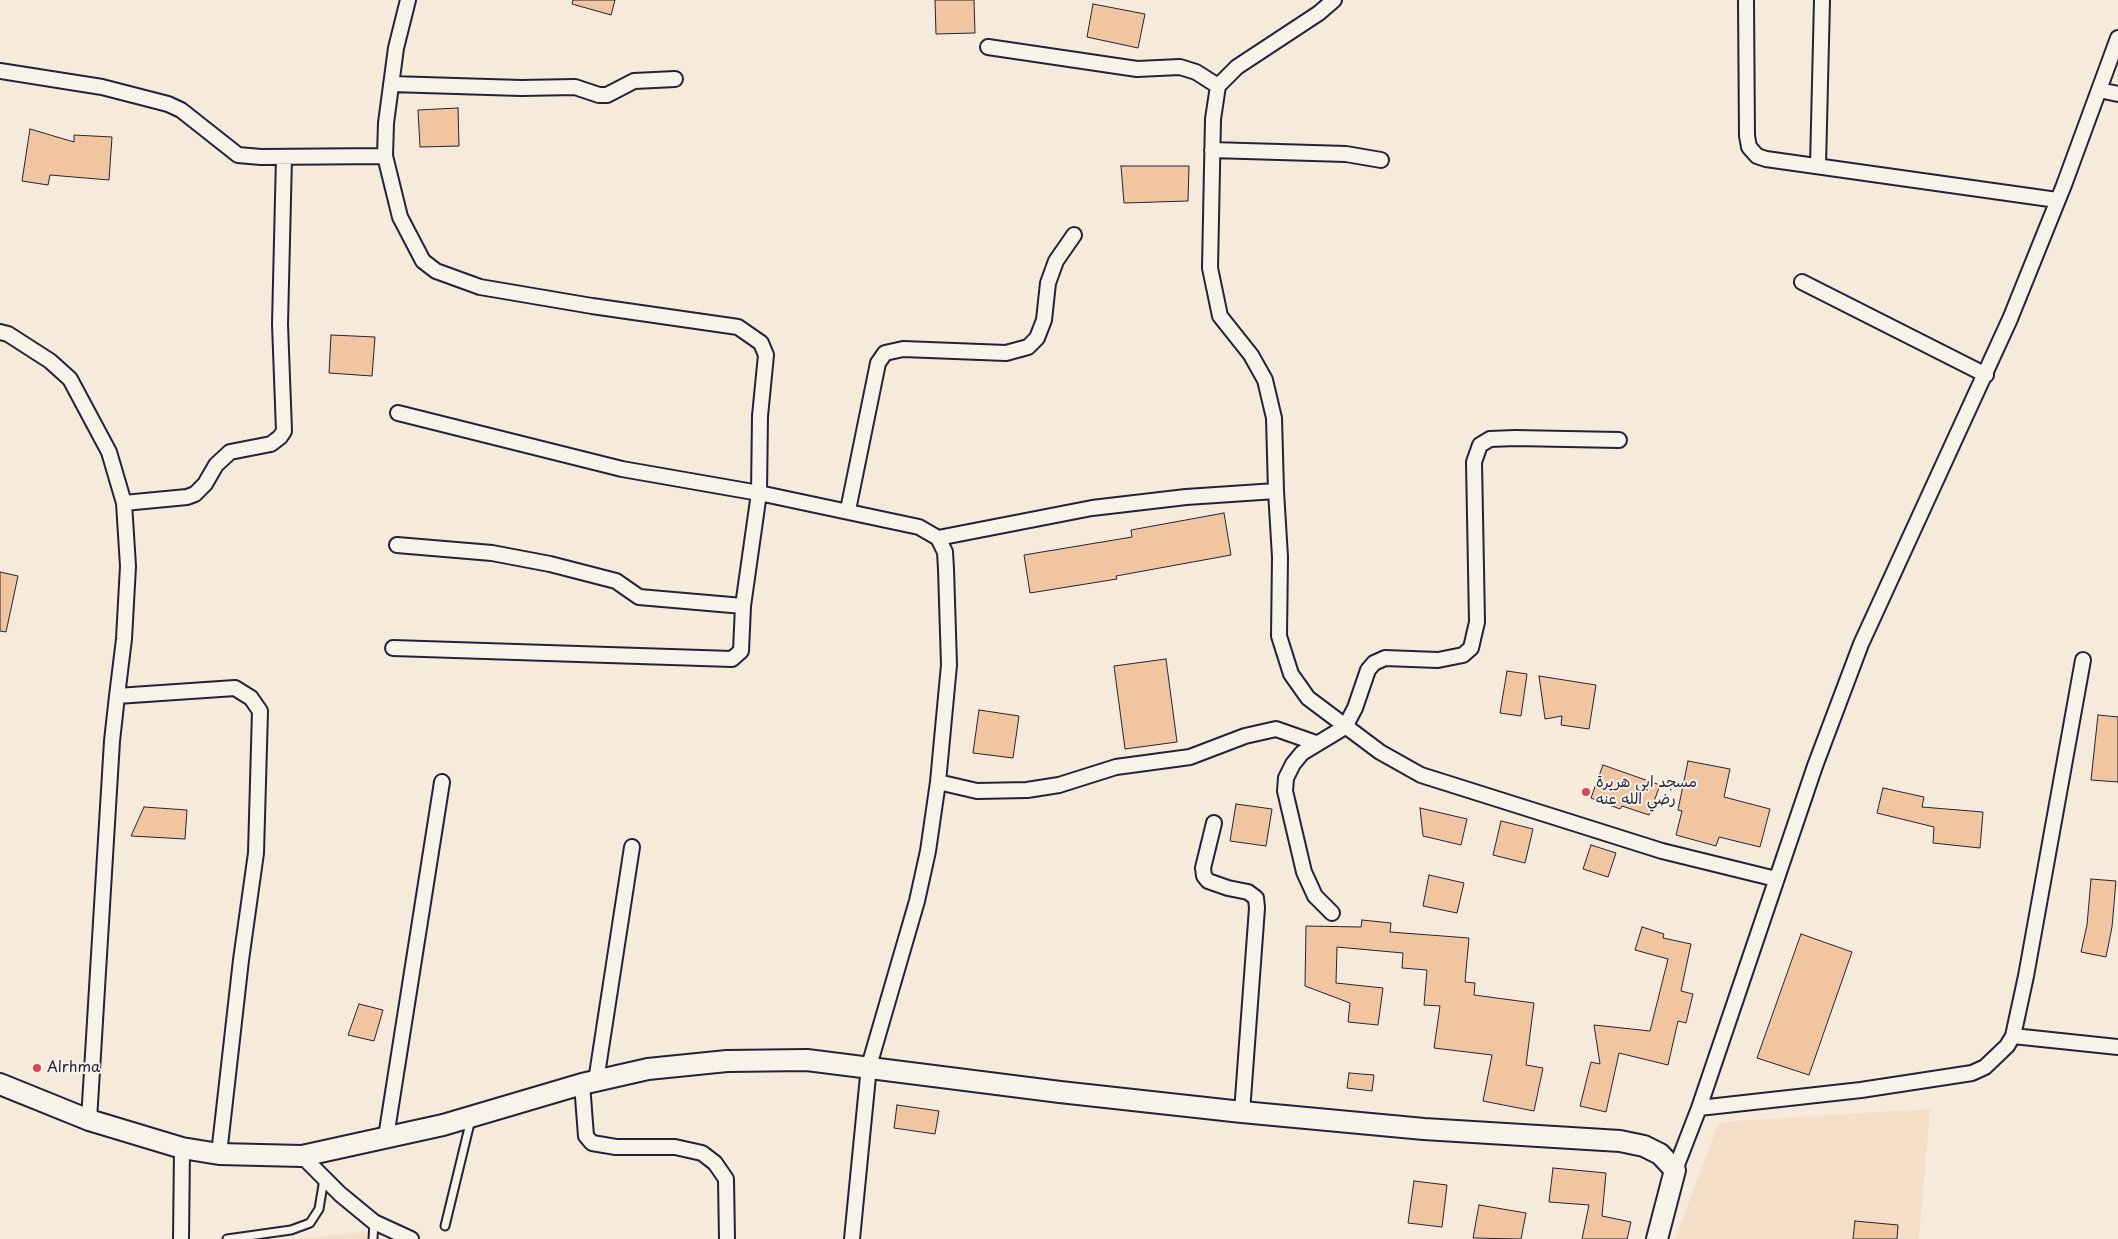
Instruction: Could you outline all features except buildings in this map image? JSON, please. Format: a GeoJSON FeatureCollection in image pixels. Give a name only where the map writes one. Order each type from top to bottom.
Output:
{"type":"FeatureCollection","features":[{"type":"Feature","properties":{"kind":"street"},"geometry":{"type":"LineString","coordinates":[[393,648],[732,659],[741,651],[743,606],[759,493],[760,423],[766,354],[760,343],[751,334],[738,327],[592,306],[480,287],[436,272],[424,261],[400,217],[385,156],[386,123],[396,48],[408,0]]}},
{"type":"Feature","properties":{"kind":"street"},"geometry":{"type":"LineString","coordinates":[[1334,0],[1319,13],[1237,67],[1218,86],[1213,119],[1210,268],[1220,316],[1251,355],[1265,380],[1274,418],[1280,557],[1279,636],[1290,674],[1308,698],[1380,752],[1421,775],[1662,851],[1776,879]]}},
{"type":"Feature","properties":{"kind":"street"},"geometry":{"type":"LineString","coordinates":[[1746,0],[1749,148],[1754,154],[1766,159],[2057,200]]}},
{"type":"Feature","properties":{"kind":"street"},"geometry":{"type":"LineString","coordinates":[[1818,166],[1822,0]]}},
{"type":"Feature","properties":{"kind":"street"},"geometry":{"type":"LineString","coordinates":[[1657,1239],[1675,1170],[1699,1108],[1815,766],[1861,644],[1954,436],[1986,375],[2057,200],[2118,38]]}},
{"type":"Feature","properties":{"kind":"street"},"geometry":{"type":"LineString","coordinates":[[988,47],[1137,69],[1180,66],[1196,72],[1218,86]]}},
{"type":"Feature","properties":{"kind":"street"},"geometry":{"type":"LineString","coordinates":[[0,70],[102,87],[168,104],[181,110],[238,155],[284,157],[385,156]]}},
{"type":"Feature","properties":{"kind":"street"},"geometry":{"type":"LineString","coordinates":[[391,84],[521,88],[575,87],[599,95],[608,95],[634,81],[675,79]]}},
{"type":"Feature","properties":{"kind":"street"},"geometry":{"type":"LineString","coordinates":[[2099,90],[2118,94]]}},
{"type":"Feature","properties":{"kind":"street"},"geometry":{"type":"LineString","coordinates":[[1212,150],[1346,154],[1381,160]]}},
{"type":"Feature","properties":{"kind":"street"},"geometry":{"type":"LineString","coordinates":[[124,503],[186,497],[195,494],[205,484],[216,465],[230,452],[271,444],[284,431],[280,324],[284,157]]}},
{"type":"Feature","properties":{"kind":"street"},"geometry":{"type":"LineString","coordinates":[[848,510],[878,362],[885,353],[903,349],[1006,353],[1028,347],[1037,338],[1044,320],[1048,283],[1056,261],[1074,235]]}},
{"type":"Feature","properties":{"kind":"street"},"geometry":{"type":"LineString","coordinates":[[1802,282],[1986,375]]}},
{"type":"Feature","properties":{"kind":"street"},"geometry":{"type":"LineString","coordinates":[[0,332],[8,334],[50,361],[70,379],[109,452],[124,503],[128,566],[124,639],[112,741],[89,1120]]}},
{"type":"Feature","properties":{"kind":"street"},"geometry":{"type":"LineString","coordinates":[[398,413],[622,470],[759,493],[920,526],[938,538],[945,552],[949,665],[938,782],[928,851],[917,901],[869,1066],[852,1239]]}},
{"type":"Feature","properties":{"kind":"street"},"geometry":{"type":"LineString","coordinates":[[1332,913],[1315,896],[1304,872],[1285,791],[1286,778],[1293,764],[1316,743],[1332,736],[1345,726],[1355,708],[1368,670],[1374,663],[1385,658],[1438,660],[1463,655],[1472,648],[1477,622],[1474,462],[1480,446],[1490,439],[1619,440]]}},
{"type":"Feature","properties":{"kind":"street"},"geometry":{"type":"LineString","coordinates":[[938,538],[1092,508],[1186,497],[1276,491]]}},
{"type":"Feature","properties":{"kind":"street"},"geometry":{"type":"LineString","coordinates":[[397,545],[492,553],[550,564],[616,581],[639,598],[743,606]]}},
{"type":"Feature","properties":{"kind":"street"},"geometry":{"type":"LineString","coordinates":[[1699,1108],[1861,1090],[1972,1073],[1984,1067],[1996,1057],[2013,1036],[2026,976],[2082,660]]}},
{"type":"Feature","properties":{"kind":"street"},"geometry":{"type":"LineString","coordinates":[[117,696],[235,688],[250,698],[260,711],[256,853],[240,960],[219,1154]]}},
{"type":"Feature","properties":{"kind":"street"},"geometry":{"type":"LineString","coordinates":[[938,782],[977,791],[1027,790],[1059,785],[1116,767],[1190,757],[1245,736],[1276,730],[1316,743]]}},
{"type":"Feature","properties":{"kind":"street"},"geometry":{"type":"LineString","coordinates":[[386,1137],[442,782]]}},
{"type":"Feature","properties":{"kind":"street"},"geometry":{"type":"LineString","coordinates":[[1214,823],[1203,868],[1204,876],[1208,880],[1228,888],[1248,892],[1256,898],[1257,908],[1242,1112]]}},
{"type":"Feature","properties":{"kind":"street"},"geometry":{"type":"LineString","coordinates":[[632,847],[589,1083],[586,1136],[592,1143],[616,1147],[675,1147],[702,1153],[715,1163],[726,1179],[727,1239]]}},
{"type":"Feature","properties":{"kind":"street"},"geometry":{"type":"LineString","coordinates":[[2013,1036],[2118,1047]]}},
{"type":"Feature","properties":{"kind":"street"},"geometry":{"type":"LineString","coordinates":[[0,1084],[89,1120],[182,1148],[219,1154],[302,1156],[472,1116],[589,1083],[648,1069],[727,1061],[807,1060],[869,1066],[1060,1092],[1242,1112],[1424,1129],[1620,1142],[1644,1146],[1660,1154],[1675,1170]]}},
{"type":"Feature","properties":{"kind":"street"},"geometry":{"type":"LineString","coordinates":[[181,1239],[182,1148]]}},
{"type":"Feature","properties":{"kind":"street"},"geometry":{"type":"LineString","coordinates":[[302,1156],[340,1194],[374,1222],[411,1239]]}},
{"type":"Feature","properties":{"kind":"lane"},"geometry":{"type":"LineString","coordinates":[[445,1226],[472,1116]]}},
{"type":"Feature","properties":{"kind":"lane"},"geometry":{"type":"LineString","coordinates":[[227,1239],[291,1230],[310,1223],[319,1209],[324,1177]]}},
{"type":"Feature","properties":{"kind":"lane"},"geometry":{"type":"LineString","coordinates":[[373,1239],[374,1222]]}},
{"type":"Feature","properties":{"kind":"shaded area"},"geometry":{"type":"Polygon","coordinates":[[[1930,1109],[1919,1239],[1675,1239],[1719,1122],[1930,1109]]]}},
{"type":"Feature","properties":{"kind":"shaded area"},"geometry":{"type":"Polygon","coordinates":[[[368,1232],[367,1239],[292,1239],[368,1232]]]}},
{"type":"Feature","properties":{"kind":"place","name":"مسجد ابي هريرة رضي الله عنه"},"geometry":{"type":"Point","coordinates":[1586,792]}},
{"type":"Feature","properties":{"kind":"place","name":"Alrhma"},"geometry":{"type":"Point","coordinates":[37,1068]}}]}
